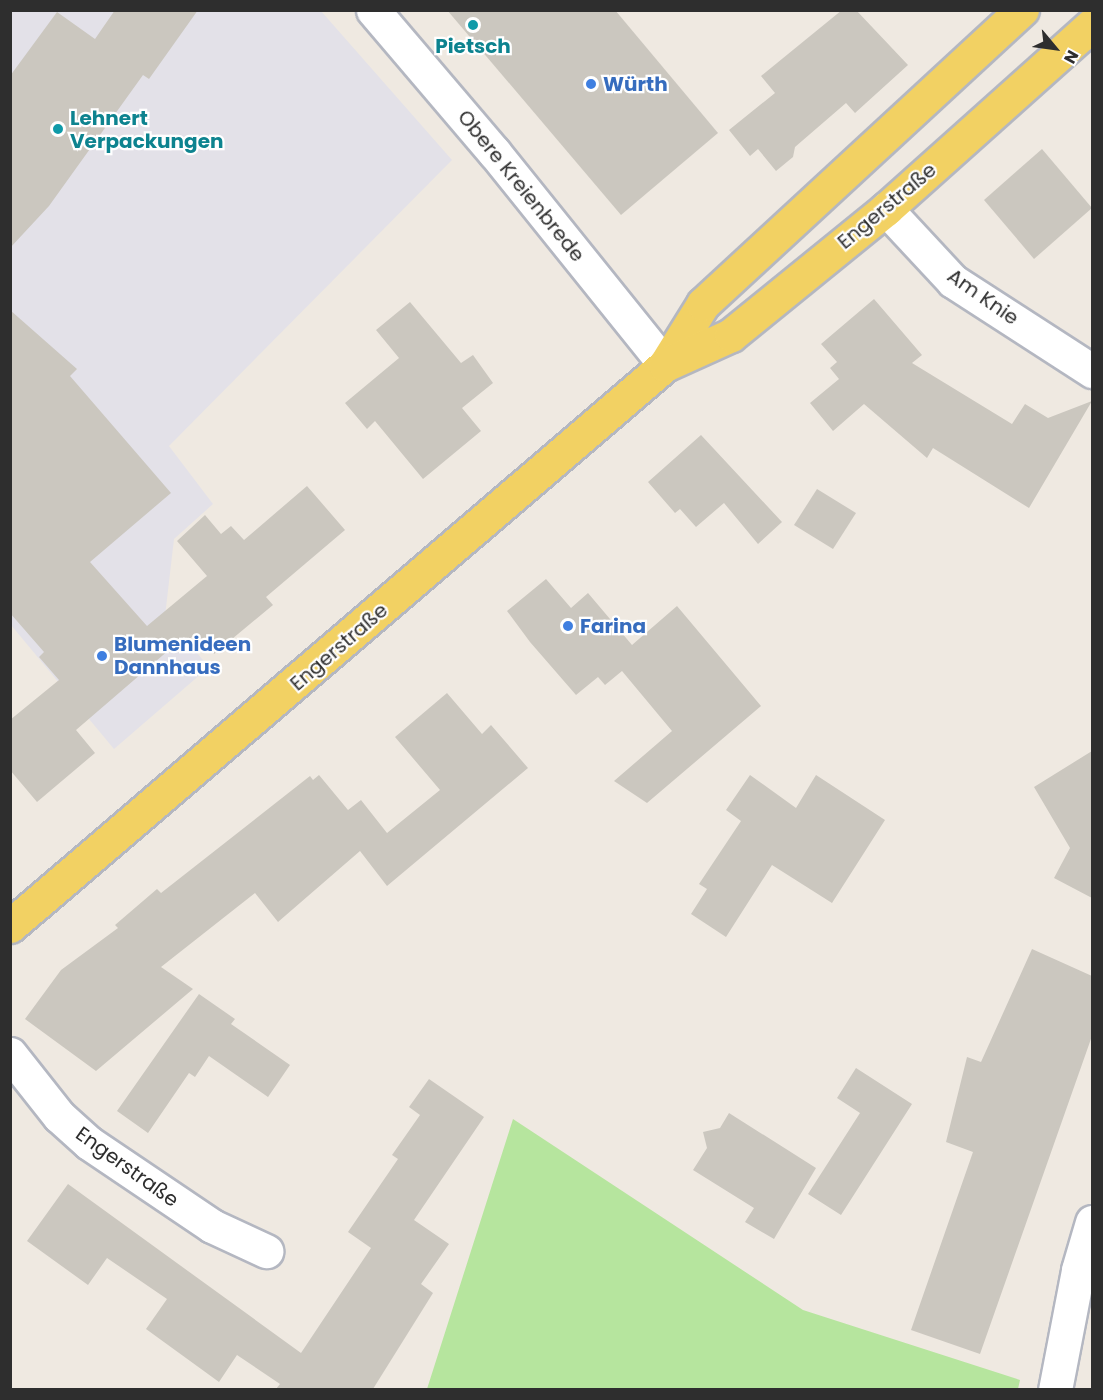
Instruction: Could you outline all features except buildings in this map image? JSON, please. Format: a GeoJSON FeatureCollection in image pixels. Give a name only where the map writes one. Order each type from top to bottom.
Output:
{"type":"FeatureCollection","features":[{"type":"Feature","properties":{"kind":"main road","name":"Engerstraße"},"geometry":{"type":"LineString","coordinates":[[665,365],[703,304],[1022,10]]}},
{"type":"Feature","properties":{"kind":"main road","name":"Engerstraße"},"geometry":{"type":"LineString","coordinates":[[10,926],[665,365],[731,335],[886,209],[1092,25]]}},
{"type":"Feature","properties":{"kind":"street","name":"Obere Kreienbrede"},"geometry":{"type":"LineString","coordinates":[[373,10],[494,152],[665,365]]}},
{"type":"Feature","properties":{"kind":"street","name":"Am Knie"},"geometry":{"type":"LineString","coordinates":[[886,209],[953,281],[1092,371]]}},
{"type":"Feature","properties":{"kind":"street","name":"Engerstraße"},"geometry":{"type":"LineString","coordinates":[[10,1054],[60,1116],[88,1143],[212,1226],[266,1251]]}},
{"type":"Feature","properties":{"kind":"street"},"geometry":{"type":"LineString","coordinates":[[1055,1389],[1078,1270],[1092,1222]]}},
{"type":"Feature","properties":{"kind":"shaded area"},"geometry":{"type":"Polygon","coordinates":[[[10,11],[321,11],[452,160],[169,446],[213,504],[174,539],[165,616],[209,667],[114,749],[11,625],[10,11]]]}},
{"type":"Feature","properties":{"kind":"green space"},"geometry":{"type":"Polygon","coordinates":[[[513,1119],[803,1310],[1020,1380],[1018,1389],[427,1389],[513,1119]]]}},
{"type":"Feature","properties":{"kind":"place","name":"Pietsch"},"geometry":{"type":"Point","coordinates":[473,25]}},
{"type":"Feature","properties":{"kind":"place","name":"Würth"},"geometry":{"type":"Point","coordinates":[591,84]}},
{"type":"Feature","properties":{"kind":"place","name":"Lehnert Verpackungen"},"geometry":{"type":"Point","coordinates":[58,129]}},
{"type":"Feature","properties":{"kind":"place","name":"Farina"},"geometry":{"type":"Point","coordinates":[568,626]}},
{"type":"Feature","properties":{"kind":"place","name":"Blumenideen Dannhaus"},"geometry":{"type":"Point","coordinates":[102,656]}}]}
